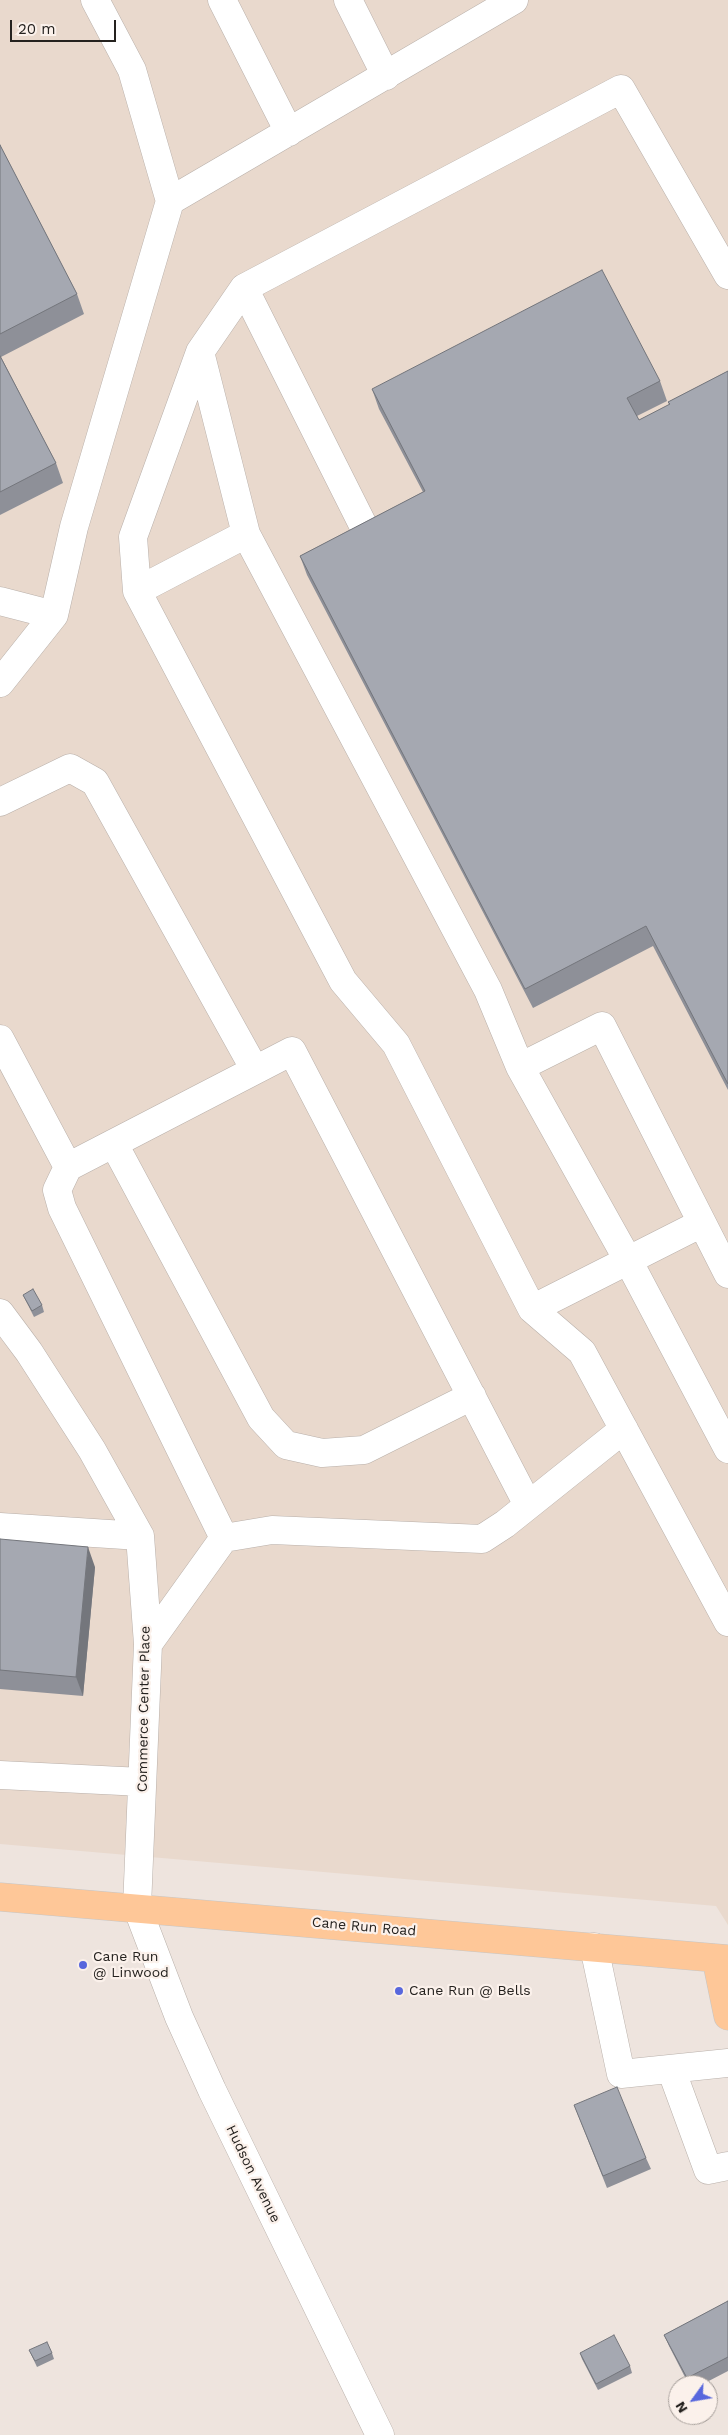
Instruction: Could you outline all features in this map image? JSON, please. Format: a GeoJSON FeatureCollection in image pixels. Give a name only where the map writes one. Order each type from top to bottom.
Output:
{"type":"FeatureCollection","features":[{"type":"Feature","properties":{"kind":"main road","name":"Cane Run Road"},"geometry":{"type":"LineString","coordinates":[[0,1897],[594,1947],[724,1955]]}},
{"type":"Feature","properties":{"kind":"main road"},"geometry":{"type":"LineString","coordinates":[[724,1955],[728,2016]]}},
{"type":"Feature","properties":{"kind":"street"},"geometry":{"type":"LineString","coordinates":[[0,683],[54,615],[74,527],[170,201],[132,70],[95,0]]}},
{"type":"Feature","properties":{"kind":"street"},"geometry":{"type":"LineString","coordinates":[[222,0],[289,132]]}},
{"type":"Feature","properties":{"kind":"street"},"geometry":{"type":"LineString","coordinates":[[348,0],[386,76]]}},
{"type":"Feature","properties":{"kind":"street"},"geometry":{"type":"LineString","coordinates":[[170,201],[386,76],[469,11],[514,0]]}},
{"type":"Feature","properties":{"kind":"street"},"geometry":{"type":"LineString","coordinates":[[728,275],[622,89],[244,288],[200,352],[133,537],[137,591],[343,981],[396,1044],[532,1309],[582,1352],[728,1622]]}},
{"type":"Feature","properties":{"kind":"street"},"geometry":{"type":"LineString","coordinates":[[244,288],[366,531]]}},
{"type":"Feature","properties":{"kind":"street"},"geometry":{"type":"LineString","coordinates":[[200,352],[246,534],[488,990],[520,1066],[629,1262],[728,1449]]}},
{"type":"Feature","properties":{"kind":"street"},"geometry":{"type":"LineString","coordinates":[[137,591],[246,534]]}},
{"type":"Feature","properties":{"kind":"street"},"geometry":{"type":"LineString","coordinates":[[0,601],[54,615]]}},
{"type":"Feature","properties":{"kind":"street"},"geometry":{"type":"LineString","coordinates":[[0,802],[70,768],[95,782],[256,1070]]}},
{"type":"Feature","properties":{"kind":"street"},"geometry":{"type":"LineString","coordinates":[[520,1066],[602,1026],[728,1274]]}},
{"type":"Feature","properties":{"kind":"street"},"geometry":{"type":"LineString","coordinates":[[0,1039],[68,1167]]}},
{"type":"Feature","properties":{"kind":"street"},"geometry":{"type":"LineString","coordinates":[[224,1538],[62,1208],[57,1190],[68,1167],[292,1051],[528,1506]]}},
{"type":"Feature","properties":{"kind":"street"},"geometry":{"type":"LineString","coordinates":[[114,1144],[261,1418],[286,1445],[322,1453],[364,1450],[472,1396]]}},
{"type":"Feature","properties":{"kind":"street"},"geometry":{"type":"LineString","coordinates":[[532,1309],[629,1262],[702,1223]]}},
{"type":"Feature","properties":{"kind":"street"},"geometry":{"type":"LineString","coordinates":[[0,1313],[34,1360],[92,1450],[134,1524],[0,1526]]}},
{"type":"Feature","properties":{"kind":"street"},"geometry":{"type":"LineString","coordinates":[[148,1644],[224,1538],[272,1530],[482,1539],[528,1506],[624,1429]]}},
{"type":"Feature","properties":{"kind":"street","name":"Commerce Center Place"},"geometry":{"type":"LineString","coordinates":[[134,1524],[148,1644],[137,1908]]}},
{"type":"Feature","properties":{"kind":"street"},"geometry":{"type":"LineString","coordinates":[[0,1775],[142,1782]]}},
{"type":"Feature","properties":{"kind":"street","name":"Hudson Avenue"},"geometry":{"type":"LineString","coordinates":[[137,1908],[179,2017],[212,2090],[380,2435]]}},
{"type":"Feature","properties":{"kind":"street"},"geometry":{"type":"LineString","coordinates":[[594,1947],[620,2074],[728,2063]]}},
{"type":"Feature","properties":{"kind":"street"},"geometry":{"type":"LineString","coordinates":[[671,2069],[708,2170],[728,2166]]}},
{"type":"Feature","properties":{"kind":"shaded area"},"geometry":{"type":"Polygon","coordinates":[[[0,0],[728,0],[728,1925],[716,1906],[0,1844],[0,0]]]}},
{"type":"Feature","properties":{"kind":"building"},"geometry":{"type":"Polygon","coordinates":[[[0,145],[77,294],[0,334],[0,145]]]}},
{"type":"Feature","properties":{"kind":"building"},"geometry":{"type":"Polygon","coordinates":[[[602,270],[660,381],[627,398],[639,420],[670,404],[668,402],[728,371],[728,1084],[646,926],[525,989],[300,556],[425,491],[372,389],[602,270]]]}},
{"type":"Feature","properties":{"kind":"building"},"geometry":{"type":"Polygon","coordinates":[[[0,356],[56,463],[0,492],[0,356]]]}},
{"type":"Feature","properties":{"kind":"building"},"geometry":{"type":"Polygon","coordinates":[[[33,1289],[42,1305],[32,1311],[23,1295],[33,1289]]]}},
{"type":"Feature","properties":{"kind":"building"},"geometry":{"type":"Polygon","coordinates":[[[0,1539],[88,1547],[76,1677],[0,1670],[0,1539]]]}},
{"type":"Feature","properties":{"kind":"building"},"geometry":{"type":"Polygon","coordinates":[[[617,2087],[646,2158],[603,2176],[574,2105],[617,2087]]]}},
{"type":"Feature","properties":{"kind":"building"},"geometry":{"type":"Polygon","coordinates":[[[728,2301],[728,2357],[693,2375],[685,2375],[664,2335],[728,2301]]]}},
{"type":"Feature","properties":{"kind":"building"},"geometry":{"type":"Polygon","coordinates":[[[614,2335],[630,2366],[596,2384],[580,2353],[614,2335]]]}},
{"type":"Feature","properties":{"kind":"building"},"geometry":{"type":"Polygon","coordinates":[[[47,2342],[52,2353],[35,2361],[29,2350],[47,2342]]]}},
{"type":"Feature","properties":{"kind":"place","name":"Cane Run @ Linwood"},"geometry":{"type":"Point","coordinates":[83,1965]}},
{"type":"Feature","properties":{"kind":"place","name":"Cane Run @ Bells"},"geometry":{"type":"Point","coordinates":[399,1991]}}]}
